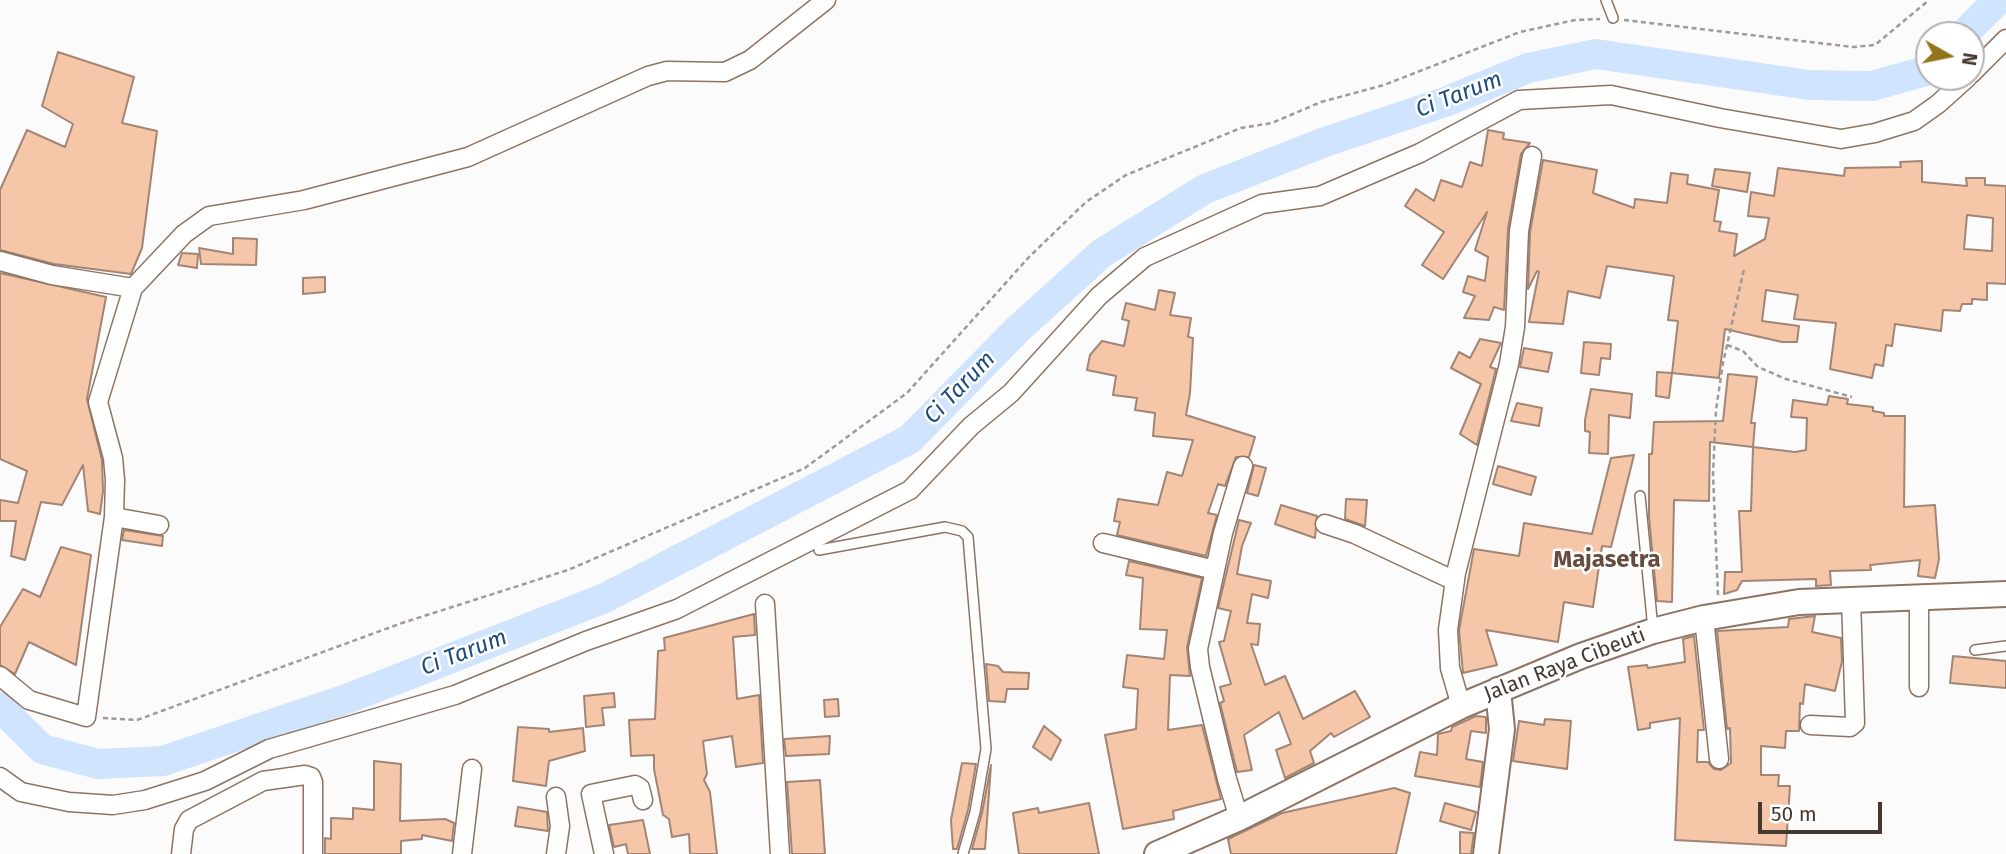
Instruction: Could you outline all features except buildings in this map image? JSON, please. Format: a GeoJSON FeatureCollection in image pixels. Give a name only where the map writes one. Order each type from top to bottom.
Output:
{"type":"FeatureCollection","features":[{"type":"Feature","properties":{"kind":"main road","name":"Jalan Raya Cibeuti"},"geometry":{"type":"LineString","coordinates":[[1157,854],[1239,818],[1461,706],[1653,631],[1712,617],[1800,602],[2006,594]]}},
{"type":"Feature","properties":{"kind":"main road"},"geometry":{"type":"LineString","coordinates":[[1486,854],[1502,729],[1498,690]]}},
{"type":"Feature","properties":{"kind":"street"},"geometry":{"type":"LineString","coordinates":[[0,676],[29,700],[86,717],[114,517],[114,458],[98,402],[117,331],[133,288],[184,233],[209,216],[304,200],[468,157],[648,76],[667,71],[725,72],[750,60],[826,0]]}},
{"type":"Feature","properties":{"kind":"street"},"geometry":{"type":"LineString","coordinates":[[1985,61],[2006,39]]}},
{"type":"Feature","properties":{"kind":"street"},"geometry":{"type":"LineString","coordinates":[[0,777],[21,792],[69,802],[113,805],[145,800],[205,781],[269,750],[456,695],[586,641],[677,609],[910,490],[971,426],[1011,393],[1099,296],[1145,257],[1262,204],[1320,195],[1420,153],[1519,100],[1611,95],[1720,118],[1841,139],[1875,133],[1914,121],[1953,91]]}},
{"type":"Feature","properties":{"kind":"street"},"geometry":{"type":"LineString","coordinates":[[1461,706],[1450,668],[1448,631],[1455,581],[1509,364],[1515,327],[1519,231],[1532,156]]}},
{"type":"Feature","properties":{"kind":"street"},"geometry":{"type":"LineString","coordinates":[[0,261],[52,275],[133,288]]}},
{"type":"Feature","properties":{"kind":"street"},"geometry":{"type":"LineString","coordinates":[[1239,818],[1227,779],[1199,657],[1215,570],[1243,466]]}},
{"type":"Feature","properties":{"kind":"street"},"geometry":{"type":"LineString","coordinates":[[114,517],[159,525]]}},
{"type":"Feature","properties":{"kind":"street"},"geometry":{"type":"LineString","coordinates":[[1325,524],[1356,534],[1455,581]]}},
{"type":"Feature","properties":{"kind":"street"},"geometry":{"type":"LineString","coordinates":[[1103,543],[1215,570]]}},
{"type":"Feature","properties":{"kind":"street"},"geometry":{"type":"LineString","coordinates":[[1919,596],[1919,687]]}},
{"type":"Feature","properties":{"kind":"street"},"geometry":{"type":"LineString","coordinates":[[1810,725],[1850,727],[1855,723],[1851,598]]}},
{"type":"Feature","properties":{"kind":"street"},"geometry":{"type":"LineString","coordinates":[[765,604],[780,854]]}},
{"type":"Feature","properties":{"kind":"street"},"geometry":{"type":"LineString","coordinates":[[1712,617],[1719,759]]}},
{"type":"Feature","properties":{"kind":"street"},"geometry":{"type":"LineString","coordinates":[[462,854],[472,769]]}},
{"type":"Feature","properties":{"kind":"street"},"geometry":{"type":"LineString","coordinates":[[181,854],[184,829],[189,820],[263,781],[305,775],[311,777],[313,782],[313,854]]}},
{"type":"Feature","properties":{"kind":"street"},"geometry":{"type":"LineString","coordinates":[[604,854],[591,794],[635,785],[640,788],[643,800]]}},
{"type":"Feature","properties":{"kind":"street"},"geometry":{"type":"LineString","coordinates":[[556,797],[560,826],[556,854]]}},
{"type":"Feature","properties":{"kind":"lane"},"geometry":{"type":"LineString","coordinates":[[1606,0],[1613,18]]}},
{"type":"Feature","properties":{"kind":"lane"},"geometry":{"type":"LineString","coordinates":[[1640,496],[1653,631]]}},
{"type":"Feature","properties":{"kind":"lane"},"geometry":{"type":"LineString","coordinates":[[819,550],[945,527],[962,531],[968,537],[986,749],[975,812],[963,854]]}},
{"type":"Feature","properties":{"kind":"lane"},"geometry":{"type":"LineString","coordinates":[[1975,650],[2006,646]]}},
{"type":"Feature","properties":{"kind":"path"},"geometry":{"type":"LineString","coordinates":[[86,717],[137,720],[402,622],[568,570],[805,468],[908,393],[1039,248],[1086,202],[1126,175],[1241,128],[1272,122],[1321,102],[1384,85],[1520,32],[1575,20],[1613,18],[1853,47],[1875,45],[1929,0]]}},
{"type":"Feature","properties":{"kind":"path"},"geometry":{"type":"LineString","coordinates":[[1712,617],[1716,410],[1744,269]]}},
{"type":"Feature","properties":{"kind":"path"},"geometry":{"type":"LineString","coordinates":[[1727,345],[1742,351],[1758,367],[1786,379],[1852,397]]}},
{"type":"Feature","properties":{"kind":"waterway","name":"Ci Tarum"},"geometry":{"type":"LineString","coordinates":[[1977,21],[1998,0]]}},
{"type":"Feature","properties":{"kind":"waterway","name":"Ci Tarum"},"geometry":{"type":"LineString","coordinates":[[0,707],[42,749],[98,764],[163,761],[349,698],[605,598],[910,439],[1017,330],[1102,253],[1205,189],[1325,142],[1445,102],[1528,68],[1596,54],[1809,85],[1872,86],[1915,74]]}},
{"type":"Feature","properties":{"kind":"district","name":"Majasetra"},"geometry":{"type":"Point","coordinates":[1607,560]}}]}
